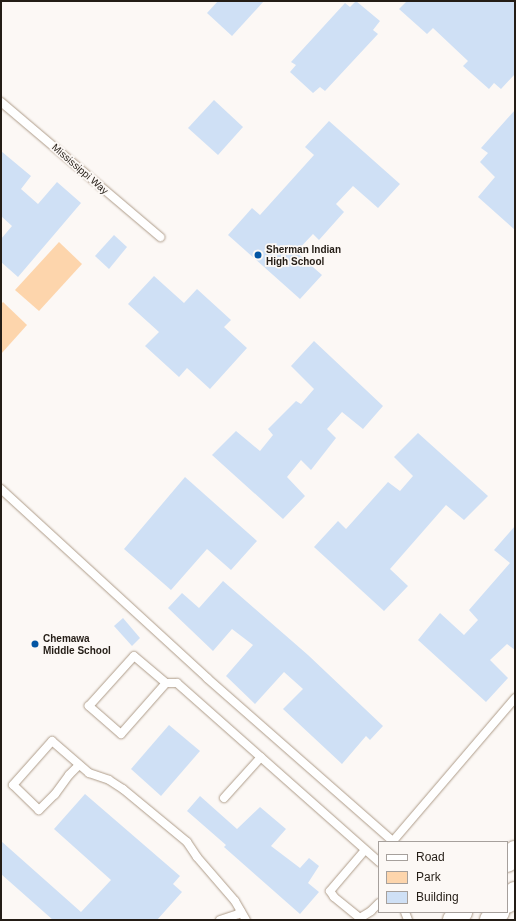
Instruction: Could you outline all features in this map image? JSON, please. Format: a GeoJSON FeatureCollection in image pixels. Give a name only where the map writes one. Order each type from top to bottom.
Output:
{"type":"FeatureCollection","features":[{"type":"Feature","properties":{"kind":"main road"},"geometry":{"type":"LineString","coordinates":[[508,860],[515,852]]}},
{"type":"Feature","properties":{"kind":"main road"},"geometry":{"type":"LineString","coordinates":[[508,902],[515,893]]}},
{"type":"Feature","properties":{"kind":"lane","name":"Mississippi Way"},"geometry":{"type":"LineString","coordinates":[[1,102],[160,237]]}},
{"type":"Feature","properties":{"kind":"lane"},"geometry":{"type":"LineString","coordinates":[[1,489],[207,678],[392,841]]}},
{"type":"Feature","properties":{"kind":"lane"},"geometry":{"type":"LineString","coordinates":[[166,683],[121,734],[89,706],[134,656],[166,683],[177,683],[378,861]]}},
{"type":"Feature","properties":{"kind":"lane"},"geometry":{"type":"LineString","coordinates":[[394,841],[515,698]]}},
{"type":"Feature","properties":{"kind":"lane"},"geometry":{"type":"LineString","coordinates":[[79,765],[69,775],[55,794],[39,810],[13,785],[52,741],[89,773],[109,780],[123,789],[186,840],[198,857],[235,901],[246,920]]}},
{"type":"Feature","properties":{"kind":"lane"},"geometry":{"type":"LineString","coordinates":[[224,798],[261,757]]}},
{"type":"Feature","properties":{"kind":"lane"},"geometry":{"type":"LineString","coordinates":[[365,850],[330,891],[334,897],[360,918],[371,911],[378,904]]}},
{"type":"Feature","properties":{"kind":"lane"},"geometry":{"type":"LineString","coordinates":[[220,920],[238,914],[240,911]]}},
{"type":"Feature","properties":{"kind":"green space"},"geometry":{"type":"Polygon","coordinates":[[[59,242],[82,264],[39,311],[15,290],[59,242]]]}},
{"type":"Feature","properties":{"kind":"green space"},"geometry":{"type":"Polygon","coordinates":[[[3,302],[27,325],[1,354],[1,304],[3,302]]]}},
{"type":"Feature","properties":{"kind":"building"},"geometry":{"type":"Polygon","coordinates":[[[218,1],[264,1],[232,36],[207,13],[218,1]]]}},
{"type":"Feature","properties":{"kind":"building"},"geometry":{"type":"Polygon","coordinates":[[[356,1],[380,21],[373,30],[378,34],[325,91],[320,87],[313,93],[290,72],[296,65],[291,62],[345,3],[350,7],[356,1]]]}},
{"type":"Feature","properties":{"kind":"building"},"geometry":{"type":"Polygon","coordinates":[[[407,1],[515,1],[515,74],[501,89],[494,83],[489,89],[463,66],[468,61],[433,28],[427,34],[399,9],[407,1]]]}},
{"type":"Feature","properties":{"kind":"building"},"geometry":{"type":"Polygon","coordinates":[[[214,100],[243,127],[218,155],[188,128],[214,100]]]}},
{"type":"Feature","properties":{"kind":"building"},"geometry":{"type":"Polygon","coordinates":[[[515,110],[515,230],[478,197],[495,177],[480,162],[488,153],[481,148],[515,110]]]}},
{"type":"Feature","properties":{"kind":"building"},"geometry":{"type":"Polygon","coordinates":[[[329,121],[400,184],[378,208],[353,186],[336,204],[344,212],[319,240],[313,234],[296,252],[322,275],[300,299],[228,235],[252,208],[260,215],[314,155],[305,147],[329,121]]]}},
{"type":"Feature","properties":{"kind":"building"},"geometry":{"type":"Polygon","coordinates":[[[1,151],[31,176],[21,189],[38,204],[57,182],[81,203],[18,277],[1,262],[1,239],[12,226],[1,216],[1,151]]]}},
{"type":"Feature","properties":{"kind":"building"},"geometry":{"type":"Polygon","coordinates":[[[114,235],[127,247],[109,269],[95,256],[114,235]]]}},
{"type":"Feature","properties":{"kind":"building"},"geometry":{"type":"Polygon","coordinates":[[[154,276],[184,303],[197,289],[231,320],[224,327],[247,348],[210,389],[187,368],[179,377],[145,346],[159,332],[128,304],[154,276]]]}},
{"type":"Feature","properties":{"kind":"building"},"geometry":{"type":"Polygon","coordinates":[[[314,341],[383,406],[363,429],[342,412],[327,429],[336,438],[311,470],[301,460],[287,477],[305,496],[283,519],[212,455],[236,431],[260,451],[273,435],[268,429],[296,401],[301,404],[314,389],[291,366],[314,341]]]}},
{"type":"Feature","properties":{"kind":"building"},"geometry":{"type":"Polygon","coordinates":[[[418,433],[488,496],[464,520],[446,505],[390,569],[408,586],[384,611],[314,547],[338,521],[346,529],[388,482],[400,491],[413,476],[394,457],[418,433]]]}},
{"type":"Feature","properties":{"kind":"building"},"geometry":{"type":"Polygon","coordinates":[[[185,477],[257,541],[231,570],[207,549],[171,590],[124,549],[185,477]]]}},
{"type":"Feature","properties":{"kind":"building"},"geometry":{"type":"Polygon","coordinates":[[[515,526],[515,650],[507,644],[490,660],[508,678],[486,702],[418,640],[440,613],[464,635],[478,620],[469,610],[510,563],[494,550],[515,526]]]}},
{"type":"Feature","properties":{"kind":"building"},"geometry":{"type":"Polygon","coordinates":[[[223,581],[308,655],[383,726],[370,740],[366,736],[342,764],[283,709],[303,689],[284,672],[255,704],[226,676],[253,645],[232,629],[213,651],[168,608],[182,593],[199,608],[223,581]]]}},
{"type":"Feature","properties":{"kind":"building"},"geometry":{"type":"Polygon","coordinates":[[[123,618],[140,638],[132,646],[114,626],[123,618]]]}},
{"type":"Feature","properties":{"kind":"building"},"geometry":{"type":"Polygon","coordinates":[[[169,725],[200,751],[161,796],[131,769],[169,725]]]}},
{"type":"Feature","properties":{"kind":"building"},"geometry":{"type":"Polygon","coordinates":[[[85,794],[180,876],[173,884],[182,892],[157,920],[53,920],[1,874],[1,841],[81,912],[111,880],[54,829],[85,794]]]}},
{"type":"Feature","properties":{"kind":"building"},"geometry":{"type":"Polygon","coordinates":[[[200,796],[237,829],[260,807],[286,829],[271,846],[300,868],[309,858],[319,866],[308,883],[319,892],[300,914],[224,847],[226,845],[187,811],[200,796]]]}},
{"type":"Feature","properties":{"kind":"place","name":"Sherman Indian High School"},"geometry":{"type":"Point","coordinates":[258,255]}},
{"type":"Feature","properties":{"kind":"place","name":"Chemawa Middle School"},"geometry":{"type":"Point","coordinates":[35,644]}}]}
